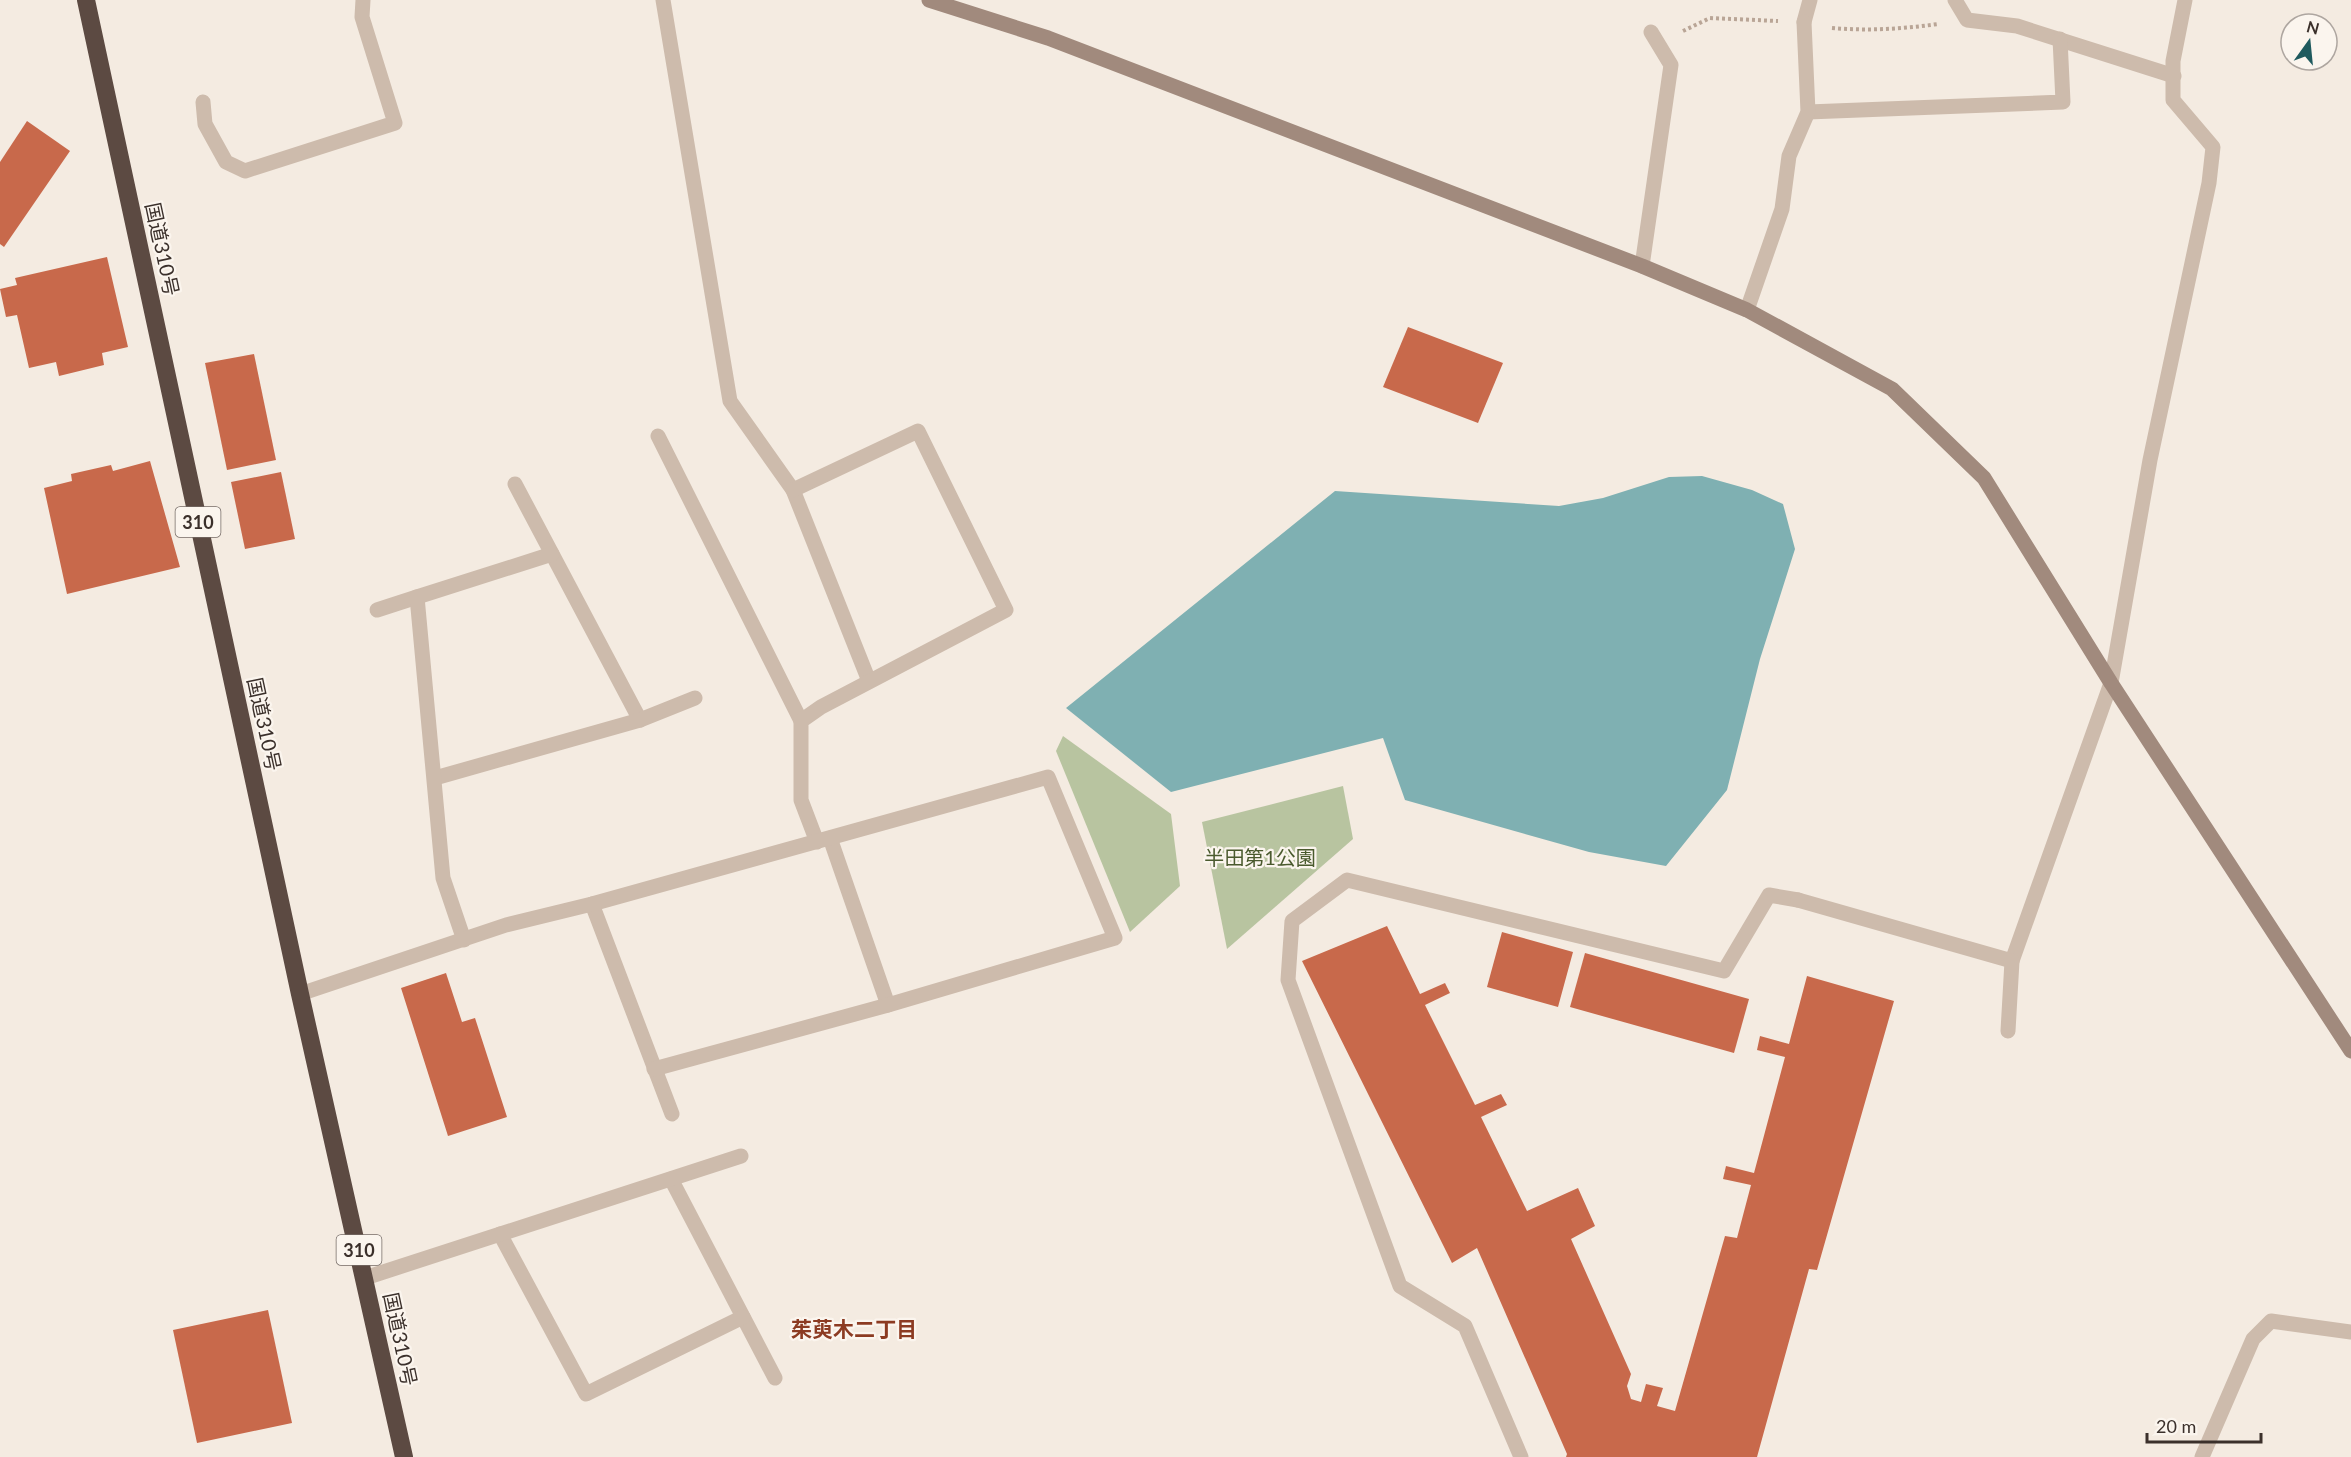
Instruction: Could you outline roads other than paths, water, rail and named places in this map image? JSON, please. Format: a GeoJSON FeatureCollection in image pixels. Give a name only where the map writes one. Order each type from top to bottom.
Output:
{"type":"FeatureCollection","features":[{"type":"Feature","properties":{"kind":"highway","name":"国道310号"},"geometry":{"type":"LineString","coordinates":[[86,0],[300,994],[404,1457]]}},
{"type":"Feature","properties":{"kind":"street"},"geometry":{"type":"LineString","coordinates":[[203,102],[205,124],[226,162],[245,171],[395,123],[362,17],[363,0]]}},
{"type":"Feature","properties":{"kind":"street"},"geometry":{"type":"LineString","coordinates":[[663,0],[730,401],[793,490],[869,681]]}},
{"type":"Feature","properties":{"kind":"street"},"geometry":{"type":"LineString","coordinates":[[929,0],[1048,38],[1642,266],[1747,310],[1892,389],[1984,478],[2112,682],[2351,1051]]}},
{"type":"Feature","properties":{"kind":"street"},"geometry":{"type":"LineString","coordinates":[[1747,310],[1782,209],[1789,156],[1808,112],[1804,22],[1810,0]]}},
{"type":"Feature","properties":{"kind":"street"},"geometry":{"type":"LineString","coordinates":[[1955,0],[1967,20],[2017,26],[2174,76]]}},
{"type":"Feature","properties":{"kind":"street"},"geometry":{"type":"LineString","coordinates":[[2008,1031],[2012,960],[2112,682],[2150,460],[2209,183],[2213,147],[2173,100],[2173,61],[2185,0]]}},
{"type":"Feature","properties":{"kind":"street"},"geometry":{"type":"LineString","coordinates":[[1642,266],[1671,65],[1651,32]]}},
{"type":"Feature","properties":{"kind":"street"},"geometry":{"type":"LineString","coordinates":[[1808,112],[2063,102],[2060,39]]}},
{"type":"Feature","properties":{"kind":"street"},"geometry":{"type":"LineString","coordinates":[[793,490],[918,431],[1006,609],[820,707],[801,721]]}},
{"type":"Feature","properties":{"kind":"street"},"geometry":{"type":"LineString","coordinates":[[658,436],[801,721],[801,800],[824,840],[888,1005]]}},
{"type":"Feature","properties":{"kind":"street"},"geometry":{"type":"LineString","coordinates":[[516,484],[640,720]]}},
{"type":"Feature","properties":{"kind":"street"},"geometry":{"type":"LineString","coordinates":[[377,610],[552,554]]}},
{"type":"Feature","properties":{"kind":"street"},"geometry":{"type":"LineString","coordinates":[[417,597],[443,878],[464,940]]}},
{"type":"Feature","properties":{"kind":"street"},"geometry":{"type":"LineString","coordinates":[[435,778],[640,720],[695,698]]}},
{"type":"Feature","properties":{"kind":"street"},"geometry":{"type":"LineString","coordinates":[[300,994],[506,925],[592,904],[1048,777],[1115,938],[888,1005],[654,1069]]}},
{"type":"Feature","properties":{"kind":"street"},"geometry":{"type":"LineString","coordinates":[[1521,1457],[1465,1326],[1400,1286],[1287,980],[1292,921],[1347,880],[1724,971],[1768,895],[1798,900],[2012,960]]}},
{"type":"Feature","properties":{"kind":"street"},"geometry":{"type":"LineString","coordinates":[[592,904],[672,1114]]}},
{"type":"Feature","properties":{"kind":"street"},"geometry":{"type":"LineString","coordinates":[[365,1278],[741,1156]]}},
{"type":"Feature","properties":{"kind":"street"},"geometry":{"type":"LineString","coordinates":[[670,1179],[775,1378]]}},
{"type":"Feature","properties":{"kind":"street"},"geometry":{"type":"LineString","coordinates":[[500,1234],[586,1394],[743,1317]]}},
{"type":"Feature","properties":{"kind":"street"},"geometry":{"type":"LineString","coordinates":[[2202,1457],[2253,1339],[2271,1321],[2351,1332]]}},
{"type":"Feature","properties":{"kind":"water"},"geometry":{"type":"Polygon","coordinates":[[[1702,476],[1752,490],[1783,504],[1795,549],[1760,659],[1727,790],[1666,866],[1589,852],[1405,800],[1383,738],[1171,792],[1066,708],[1335,491],[1559,506],[1603,498],[1669,477],[1702,476]]]}},
{"type":"Feature","properties":{"kind":"district","name":"茱萸木二丁目"},"geometry":{"type":"Point","coordinates":[854,1328]}},
{"type":"Feature","properties":{"kind":"park label","name":"半田第1公園"},"geometry":{"type":"Point","coordinates":[1260,857]}}]}
